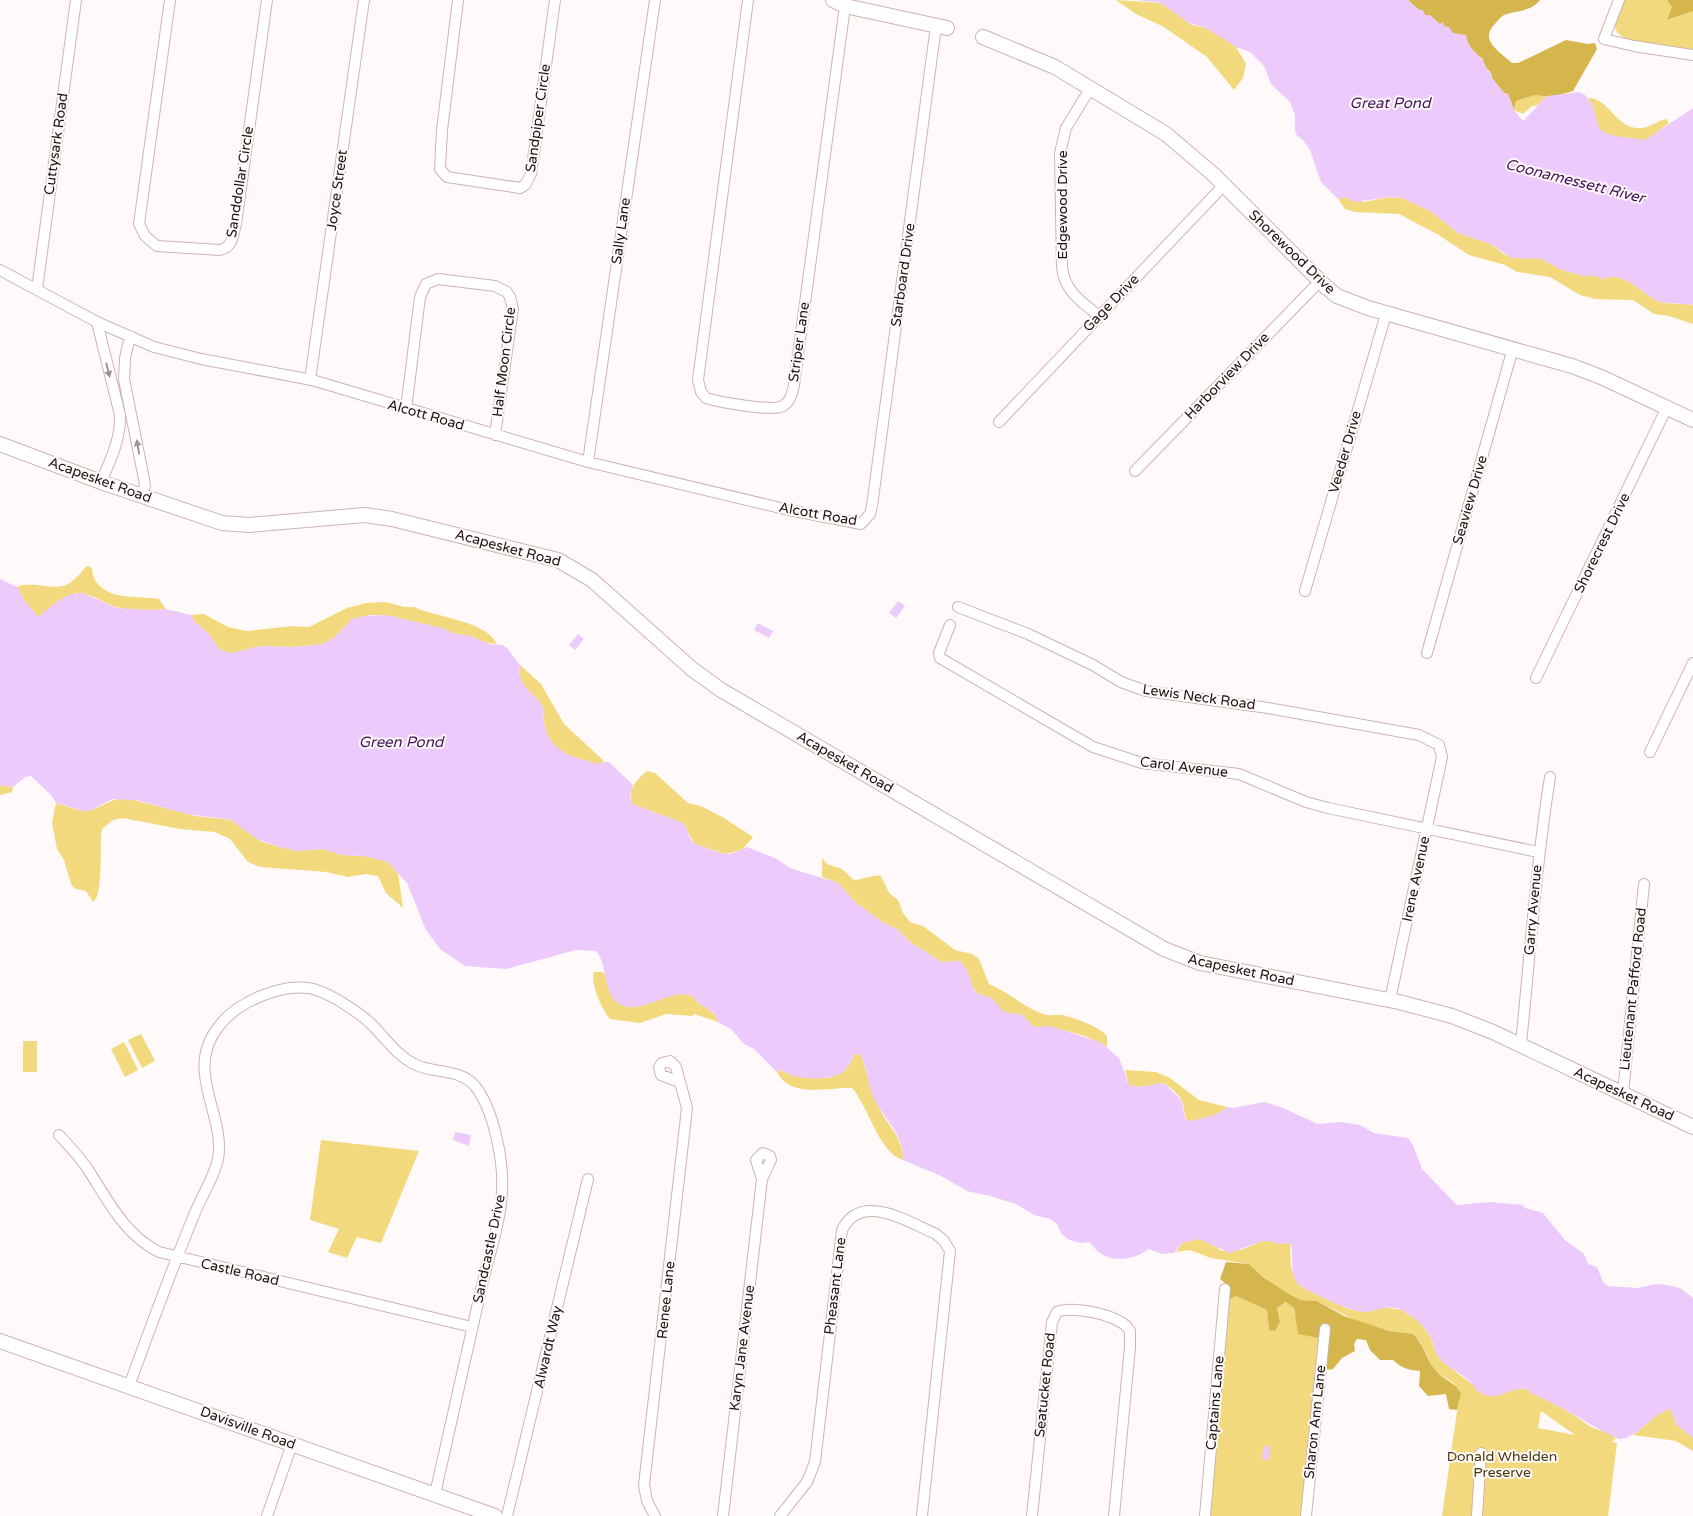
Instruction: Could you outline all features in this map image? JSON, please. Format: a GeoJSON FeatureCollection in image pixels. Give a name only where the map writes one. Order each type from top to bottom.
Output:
{"type":"FeatureCollection","features":[{"type":"Feature","properties":{"kind":"main road"},"geometry":{"type":"LineString","coordinates":[[839,3],[941,27]]}},
{"type":"Feature","properties":{"kind":"main road","name":"Shorewood Drive"},"geometry":{"type":"LineString","coordinates":[[983,38],[1055,67],[1166,134],[1224,185],[1337,296],[1386,314],[1512,348],[1601,376],[1693,420]]}},
{"type":"Feature","properties":{"kind":"main road","name":"Acapesket Road"},"geometry":{"type":"LineString","coordinates":[[0,444],[101,482],[141,494],[222,524],[249,525],[365,515],[421,526],[566,563],[592,580],[698,673],[721,690],[1164,949],[1200,963],[1390,1000],[1452,1016],[1520,1044],[1693,1127]]}},
{"type":"Feature","properties":{"kind":"main road","name":"Davisville Road"},"geometry":{"type":"LineString","coordinates":[[0,1341],[495,1516]]}},
{"type":"Feature","properties":{"kind":"street","name":"Cuttysark Road"},"geometry":{"type":"LineString","coordinates":[[36,289],[76,0]]}},
{"type":"Feature","properties":{"kind":"street","name":"Sanddollar Circle"},"geometry":{"type":"LineString","coordinates":[[170,0],[139,224],[144,236],[157,246],[220,250],[228,246],[234,230],[267,0]]}},
{"type":"Feature","properties":{"kind":"street","name":"Joyce Street"},"geometry":{"type":"LineString","coordinates":[[310,380],[364,0]]}},
{"type":"Feature","properties":{"kind":"street","name":"Sandpiper Circle"},"geometry":{"type":"LineString","coordinates":[[458,0],[442,130],[440,169],[447,178],[520,188],[525,185],[531,174],[555,0]]}},
{"type":"Feature","properties":{"kind":"street","name":"Sally Lane"},"geometry":{"type":"LineString","coordinates":[[588,462],[654,0]]}},
{"type":"Feature","properties":{"kind":"street","name":"Striper Lane"},"geometry":{"type":"LineString","coordinates":[[748,0],[698,380],[701,392],[706,398],[774,408],[785,405],[789,401],[794,385],[839,3]]}},
{"type":"Feature","properties":{"kind":"street"},"geometry":{"type":"LineString","coordinates":[[1619,0],[1604,39],[1693,56]]}},
{"type":"Feature","properties":{"kind":"street","name":"Starboard Drive"},"geometry":{"type":"LineString","coordinates":[[864,522],[872,506],[941,27]]}},
{"type":"Feature","properties":{"kind":"street","name":"Edgewood Drive"},"geometry":{"type":"LineString","coordinates":[[1091,87],[1066,128],[1060,153],[1062,267],[1065,283],[1070,290],[1099,316]]}},
{"type":"Feature","properties":{"kind":"street","name":"Gage Drive"},"geometry":{"type":"LineString","coordinates":[[999,422],[1224,185]]}},
{"type":"Feature","properties":{"kind":"street","name":"Alcott Road"},"geometry":{"type":"LineString","coordinates":[[0,270],[98,322],[154,347],[310,380],[588,462],[788,510],[859,525],[864,522]]}},
{"type":"Feature","properties":{"kind":"street","name":"Half Moon Circle"},"geometry":{"type":"LineString","coordinates":[[406,409],[420,298],[426,284],[438,279],[495,286],[506,292],[510,297],[513,309],[495,435]]}},
{"type":"Feature","properties":{"kind":"street","name":"Harborview Drive"},"geometry":{"type":"LineString","coordinates":[[1135,471],[1320,281]]}},
{"type":"Feature","properties":{"kind":"street","name":"Veeder Drive"},"geometry":{"type":"LineString","coordinates":[[1305,591],[1386,314]]}},
{"type":"Feature","properties":{"kind":"street"},"geometry":{"type":"LineString","coordinates":[[98,322],[120,416],[117,442],[101,482]]}},
{"type":"Feature","properties":{"kind":"street"},"geometry":{"type":"LineString","coordinates":[[130,336],[125,358],[124,379],[144,479],[145,486],[141,494]]}},
{"type":"Feature","properties":{"kind":"street","name":"Seaview Drive"},"geometry":{"type":"LineString","coordinates":[[1427,653],[1512,348]]}},
{"type":"Feature","properties":{"kind":"street","name":"Shorecrest Drive"},"geometry":{"type":"LineString","coordinates":[[1536,678],[1667,407]]}},
{"type":"Feature","properties":{"kind":"street","name":"Lewis Neck Road"},"geometry":{"type":"LineString","coordinates":[[958,606],[1028,634],[1138,689],[1268,708],[1419,735],[1439,745],[1442,757]]}},
{"type":"Feature","properties":{"kind":"street","name":"Carol Avenue"},"geometry":{"type":"LineString","coordinates":[[950,625],[939,653],[940,658],[1093,747],[1142,762],[1239,774],[1306,802],[1427,830],[1538,852]]}},
{"type":"Feature","properties":{"kind":"street"},"geometry":{"type":"LineString","coordinates":[[1650,752],[1693,663]]}},
{"type":"Feature","properties":{"kind":"street","name":"Irene Avenue"},"geometry":{"type":"LineString","coordinates":[[1390,1000],[1442,757]]}},
{"type":"Feature","properties":{"kind":"street","name":"Garry Avenue"},"geometry":{"type":"LineString","coordinates":[[1520,1044],[1535,911],[1538,852],[1550,777]]}},
{"type":"Feature","properties":{"kind":"street","name":"Lieutenant Pafford Road"},"geometry":{"type":"LineString","coordinates":[[1623,1093],[1644,884]]}},
{"type":"Feature","properties":{"kind":"street","name":"Sandcastle Drive"},"geometry":{"type":"LineString","coordinates":[[129,1386],[178,1257],[218,1160],[219,1144],[204,1076],[205,1055],[214,1032],[220,1023],[242,1006],[275,992],[294,987],[318,990],[336,999],[370,1023],[395,1051],[408,1061],[418,1066],[453,1074],[473,1083],[491,1112],[502,1176],[502,1192],[435,1494]]}},
{"type":"Feature","properties":{"kind":"street","name":"Renee Lane"},"geometry":{"type":"LineString","coordinates":[[655,1516],[646,1501],[644,1485],[687,1108],[680,1082]]}},
{"type":"Feature","properties":{"kind":"street","name":"Castle Road"},"geometry":{"type":"LineString","coordinates":[[60,1135],[88,1170],[117,1216],[131,1233],[143,1244],[159,1252],[472,1327]]}},
{"type":"Feature","properties":{"kind":"street","name":"Alwardt Way"},"geometry":{"type":"LineString","coordinates":[[507,1516],[588,1178]]}},
{"type":"Feature","properties":{"kind":"street","name":"Karyn Jane Avenue"},"geometry":{"type":"LineString","coordinates":[[723,1516],[762,1179]]}},
{"type":"Feature","properties":{"kind":"street","name":"Pheasant Lane"},"geometry":{"type":"LineString","coordinates":[[780,1516],[807,1482],[815,1462],[842,1230],[854,1215],[872,1209],[936,1234],[944,1241],[950,1251],[922,1516]]}},
{"type":"Feature","properties":{"kind":"street","name":"Captains Lane"},"geometry":{"type":"LineString","coordinates":[[1205,1516],[1225,1289]]}},
{"type":"Feature","properties":{"kind":"street","name":"Seatucket Road"},"geometry":{"type":"LineString","coordinates":[[1032,1516],[1052,1322],[1057,1312],[1070,1308],[1119,1320],[1130,1331],[1114,1516]]}},
{"type":"Feature","properties":{"kind":"street","name":"Sharon Ann Lane"},"geometry":{"type":"LineString","coordinates":[[1306,1516],[1325,1329]]}},
{"type":"Feature","properties":{"kind":"street"},"geometry":{"type":"LineString","coordinates":[[266,1516],[292,1444]]}},
{"type":"Feature","properties":{"kind":"street"},"geometry":{"type":"LineString","coordinates":[[1477,1516],[1480,1453]]}},
{"type":"Feature","properties":{"kind":"green space"},"geometry":{"type":"Polygon","coordinates":[[[1116,0],[1161,3],[1192,25],[1206,28],[1229,41],[1236,47],[1246,64],[1243,78],[1234,90],[1207,57],[1164,27],[1136,14],[1116,0]]]}},
{"type":"Feature","properties":{"kind":"green space"},"geometry":{"type":"Polygon","coordinates":[[[1624,0],[1667,0],[1672,7],[1668,20],[1693,11],[1693,52],[1651,46],[1628,40],[1620,35],[1616,30],[1615,22],[1624,0]]]}},
{"type":"Feature","properties":{"kind":"green space"},"geometry":{"type":"Polygon","coordinates":[[[1535,95],[1547,96],[1538,105],[1532,106],[1523,114],[1514,110],[1516,101],[1535,95]]]}},
{"type":"Feature","properties":{"kind":"green space"},"geometry":{"type":"Polygon","coordinates":[[[1588,98],[1596,99],[1602,103],[1624,124],[1631,127],[1643,128],[1666,119],[1669,123],[1645,141],[1614,137],[1599,128],[1588,98]]]}},
{"type":"Feature","properties":{"kind":"green space"},"geometry":{"type":"Polygon","coordinates":[[[1345,197],[1364,202],[1389,197],[1402,198],[1430,211],[1460,234],[1491,244],[1505,255],[1541,259],[1562,270],[1584,276],[1596,276],[1603,279],[1618,278],[1632,284],[1658,301],[1693,305],[1693,324],[1669,316],[1654,314],[1633,300],[1595,299],[1580,295],[1550,277],[1517,272],[1505,265],[1469,255],[1437,234],[1399,214],[1356,212],[1345,209],[1338,199],[1345,197]]]}},
{"type":"Feature","properties":{"kind":"green space"},"geometry":{"type":"Polygon","coordinates":[[[87,566],[91,567],[94,578],[99,586],[106,591],[124,596],[159,599],[166,609],[137,610],[120,608],[89,595],[77,593],[65,597],[38,617],[24,600],[17,587],[30,584],[50,587],[64,586],[70,583],[87,566]]]}},
{"type":"Feature","properties":{"kind":"green space"},"geometry":{"type":"Polygon","coordinates":[[[385,602],[405,607],[414,607],[472,625],[491,636],[497,644],[481,642],[474,637],[386,615],[369,615],[346,625],[335,637],[323,644],[292,647],[260,646],[232,653],[220,650],[208,633],[193,620],[191,615],[204,614],[228,627],[247,631],[292,626],[309,627],[347,608],[366,603],[385,602]]]}},
{"type":"Feature","properties":{"kind":"green space"},"geometry":{"type":"Polygon","coordinates":[[[520,665],[541,684],[564,724],[604,761],[600,764],[588,762],[567,754],[554,745],[547,733],[543,707],[523,684],[519,672],[520,665]]]}},
{"type":"Feature","properties":{"kind":"green space"},"geometry":{"type":"Polygon","coordinates":[[[647,771],[655,773],[688,803],[701,806],[724,818],[753,837],[742,850],[725,854],[694,844],[683,823],[632,804],[632,790],[639,778],[647,771]]]}},
{"type":"Feature","properties":{"kind":"green space"},"geometry":{"type":"Polygon","coordinates":[[[0,785],[13,787],[12,792],[0,795],[0,785]]]}},
{"type":"Feature","properties":{"kind":"green space"},"geometry":{"type":"Polygon","coordinates":[[[126,798],[195,816],[231,820],[260,841],[279,847],[298,851],[324,849],[341,855],[364,856],[388,862],[398,873],[403,908],[386,893],[378,876],[366,874],[348,877],[326,872],[260,867],[248,862],[230,839],[215,832],[180,829],[123,818],[113,820],[102,829],[99,890],[93,902],[86,891],[75,889],[71,884],[64,860],[57,849],[52,823],[56,803],[77,810],[89,811],[114,800],[126,798]]]}},
{"type":"Feature","properties":{"kind":"green space"},"geometry":{"type":"Polygon","coordinates":[[[822,858],[827,864],[842,869],[854,880],[881,876],[889,893],[898,900],[903,913],[910,922],[923,926],[955,950],[972,954],[979,959],[989,984],[1039,1012],[1049,1015],[1062,1015],[1093,1026],[1107,1036],[1107,1047],[1090,1038],[1071,1032],[1034,1027],[1021,1014],[1007,1014],[977,993],[972,987],[967,970],[960,961],[941,962],[911,943],[897,929],[882,922],[855,902],[838,883],[822,877],[822,858]]]}},
{"type":"Feature","properties":{"kind":"green space"},"geometry":{"type":"Polygon","coordinates":[[[594,972],[603,972],[613,997],[625,1006],[635,1007],[644,1005],[673,994],[683,993],[692,996],[711,1011],[718,1022],[694,1014],[692,1016],[666,1014],[640,1023],[610,1019],[598,996],[593,977],[594,972]]]}},
{"type":"Feature","properties":{"kind":"green space"},"geometry":{"type":"Polygon","coordinates":[[[141,1034],[155,1061],[142,1068],[128,1040],[141,1034]]]}},
{"type":"Feature","properties":{"kind":"green space"},"geometry":{"type":"Polygon","coordinates":[[[23,1041],[37,1041],[37,1072],[23,1072],[23,1041]]]}},
{"type":"Feature","properties":{"kind":"green space"},"geometry":{"type":"Polygon","coordinates":[[[124,1042],[138,1070],[125,1077],[111,1049],[124,1042]]]}},
{"type":"Feature","properties":{"kind":"green space"},"geometry":{"type":"Polygon","coordinates":[[[855,1054],[859,1054],[862,1057],[881,1112],[901,1145],[903,1160],[894,1155],[880,1139],[852,1088],[800,1089],[791,1086],[777,1072],[780,1070],[794,1076],[827,1078],[837,1075],[848,1066],[855,1054]]]}},
{"type":"Feature","properties":{"kind":"green space"},"geometry":{"type":"Polygon","coordinates":[[[1125,1070],[1156,1072],[1170,1078],[1199,1100],[1227,1107],[1203,1119],[1188,1121],[1182,1101],[1172,1089],[1164,1083],[1138,1087],[1129,1085],[1125,1070]]]}},
{"type":"Feature","properties":{"kind":"green space"},"geometry":{"type":"Polygon","coordinates":[[[321,1140],[419,1151],[381,1243],[357,1237],[347,1258],[328,1252],[339,1229],[310,1220],[321,1140]]]}},
{"type":"Feature","properties":{"kind":"green space","name":"Donald Whelden Preserve"},"geometry":{"type":"Polygon","coordinates":[[[1199,1239],[1208,1242],[1222,1251],[1241,1250],[1262,1241],[1278,1244],[1290,1243],[1291,1268],[1299,1285],[1309,1291],[1327,1297],[1348,1309],[1364,1312],[1385,1307],[1402,1310],[1420,1322],[1430,1336],[1437,1354],[1444,1363],[1472,1384],[1527,1389],[1591,1427],[1613,1435],[1616,1438],[1612,1442],[1617,1443],[1608,1516],[1442,1516],[1460,1391],[1452,1382],[1435,1371],[1419,1340],[1413,1334],[1389,1331],[1357,1321],[1317,1301],[1301,1300],[1264,1278],[1249,1264],[1211,1258],[1190,1250],[1176,1252],[1182,1243],[1199,1239]],[[1541,1411],[1538,1428],[1575,1435],[1541,1411]]]}},
{"type":"Feature","properties":{"kind":"green space"},"geometry":{"type":"Polygon","coordinates":[[[1236,1296],[1267,1310],[1269,1330],[1280,1322],[1277,1308],[1287,1302],[1294,1308],[1294,1313],[1319,1338],[1302,1516],[1209,1516],[1229,1300],[1236,1296]]]}},
{"type":"Feature","properties":{"kind":"green space"},"geometry":{"type":"Polygon","coordinates":[[[1670,1409],[1677,1425],[1693,1438],[1693,1451],[1676,1441],[1633,1435],[1662,1411],[1670,1409]]]}},
{"type":"Feature","properties":{"kind":"shaded area"},"geometry":{"type":"Polygon","coordinates":[[[1408,0],[1540,0],[1528,9],[1503,16],[1490,31],[1490,42],[1512,63],[1518,63],[1566,40],[1588,44],[1595,43],[1597,49],[1573,91],[1552,97],[1535,95],[1516,101],[1514,110],[1508,94],[1504,93],[1492,78],[1491,73],[1483,64],[1483,59],[1473,52],[1468,43],[1425,16],[1408,0]]]}},
{"type":"Feature","properties":{"kind":"shaded area"},"geometry":{"type":"Polygon","coordinates":[[[1667,0],[1693,0],[1693,11],[1667,20],[1672,7],[1667,0]]]}},
{"type":"Feature","properties":{"kind":"shaded area"},"geometry":{"type":"Polygon","coordinates":[[[1226,1262],[1249,1264],[1264,1278],[1301,1300],[1317,1301],[1344,1316],[1389,1331],[1413,1334],[1420,1342],[1437,1372],[1456,1386],[1461,1393],[1457,1410],[1449,1409],[1446,1394],[1428,1396],[1419,1386],[1420,1371],[1405,1368],[1393,1360],[1380,1360],[1370,1350],[1366,1340],[1357,1339],[1354,1344],[1355,1351],[1342,1358],[1333,1369],[1326,1370],[1319,1338],[1298,1334],[1294,1308],[1286,1302],[1277,1308],[1280,1322],[1275,1331],[1269,1330],[1267,1310],[1236,1296],[1229,1300],[1230,1287],[1220,1279],[1226,1262]]]}},
{"type":"Feature","properties":{"kind":"water","name":"Great Pond"},"geometry":{"type":"Polygon","coordinates":[[[1137,0],[1408,0],[1419,10],[1423,10],[1425,15],[1430,15],[1440,24],[1443,22],[1444,26],[1449,27],[1453,33],[1466,35],[1473,50],[1491,73],[1492,78],[1504,93],[1508,94],[1514,110],[1523,121],[1547,96],[1579,92],[1585,95],[1592,104],[1599,128],[1603,132],[1645,140],[1693,108],[1693,305],[1658,301],[1632,284],[1618,278],[1603,279],[1596,276],[1584,276],[1562,270],[1541,259],[1511,258],[1491,244],[1460,234],[1430,211],[1402,198],[1389,197],[1355,202],[1345,197],[1338,199],[1321,182],[1310,150],[1302,139],[1297,136],[1295,115],[1290,102],[1271,84],[1264,66],[1250,52],[1236,47],[1206,28],[1189,23],[1161,3],[1137,0]]]}},
{"type":"Feature","properties":{"kind":"water","name":"Green Pond"},"geometry":{"type":"Polygon","coordinates":[[[0,579],[17,587],[24,600],[38,617],[59,600],[71,594],[83,593],[117,608],[166,609],[191,615],[193,620],[208,633],[220,650],[232,653],[260,646],[292,647],[323,644],[335,637],[352,619],[363,616],[386,615],[442,628],[452,633],[471,636],[489,644],[502,645],[507,648],[520,665],[519,672],[523,684],[543,707],[546,731],[550,739],[563,752],[582,760],[596,763],[609,762],[633,785],[630,795],[632,804],[683,823],[691,840],[702,847],[728,854],[747,847],[775,858],[790,868],[838,883],[855,902],[882,922],[897,929],[911,943],[941,962],[960,961],[967,970],[974,990],[994,1000],[1003,1011],[1021,1014],[1034,1027],[1050,1026],[1100,1042],[1119,1058],[1129,1085],[1138,1087],[1164,1083],[1182,1101],[1185,1118],[1188,1121],[1214,1115],[1227,1107],[1233,1108],[1264,1102],[1281,1107],[1318,1124],[1341,1122],[1360,1125],[1374,1133],[1408,1138],[1413,1145],[1422,1169],[1457,1205],[1490,1202],[1523,1205],[1525,1208],[1543,1213],[1565,1240],[1584,1254],[1588,1264],[1597,1267],[1603,1282],[1608,1286],[1638,1288],[1656,1284],[1680,1288],[1693,1298],[1693,1438],[1677,1425],[1670,1409],[1657,1416],[1633,1435],[1619,1439],[1522,1388],[1496,1396],[1480,1393],[1467,1379],[1441,1360],[1426,1330],[1404,1311],[1389,1308],[1365,1312],[1358,1311],[1331,1302],[1299,1285],[1293,1275],[1290,1243],[1278,1244],[1262,1241],[1230,1253],[1199,1239],[1182,1243],[1174,1253],[1162,1254],[1149,1249],[1133,1257],[1114,1259],[1103,1255],[1089,1242],[1081,1243],[1069,1240],[1061,1233],[1057,1224],[1050,1219],[1034,1215],[1016,1204],[967,1191],[941,1176],[903,1160],[903,1150],[900,1141],[875,1100],[864,1062],[859,1054],[855,1054],[844,1071],[827,1078],[806,1078],[780,1070],[777,1072],[754,1049],[744,1044],[731,1029],[718,1022],[714,1013],[701,1005],[691,995],[675,995],[632,1007],[624,1006],[617,1002],[611,995],[602,961],[596,951],[576,950],[506,969],[465,966],[440,949],[426,930],[407,883],[388,862],[364,856],[341,855],[324,849],[298,851],[279,847],[257,839],[231,820],[187,814],[136,800],[112,799],[90,811],[83,811],[56,803],[51,795],[31,776],[25,777],[13,787],[0,785],[0,579]]]}},
{"type":"Feature","properties":{"kind":"water"},"geometry":{"type":"Polygon","coordinates":[[[898,601],[905,606],[896,618],[889,613],[898,601]]]}},
{"type":"Feature","properties":{"kind":"water"},"geometry":{"type":"Polygon","coordinates":[[[758,623],[773,631],[769,638],[754,630],[758,623]]]}},
{"type":"Feature","properties":{"kind":"water"},"geometry":{"type":"Polygon","coordinates":[[[578,634],[584,639],[575,650],[569,645],[578,634]]]}},
{"type":"Feature","properties":{"kind":"water"},"geometry":{"type":"Polygon","coordinates":[[[455,1132],[471,1135],[469,1146],[453,1140],[455,1132]]]}},
{"type":"Feature","properties":{"kind":"water"},"geometry":{"type":"Polygon","coordinates":[[[1264,1446],[1270,1446],[1269,1460],[1262,1459],[1264,1446]]]}},
{"type":"Feature","properties":{"kind":"water label","name":"Coonamessett River"},"geometry":{"type":"Point","coordinates":[1575,181]}}]}
